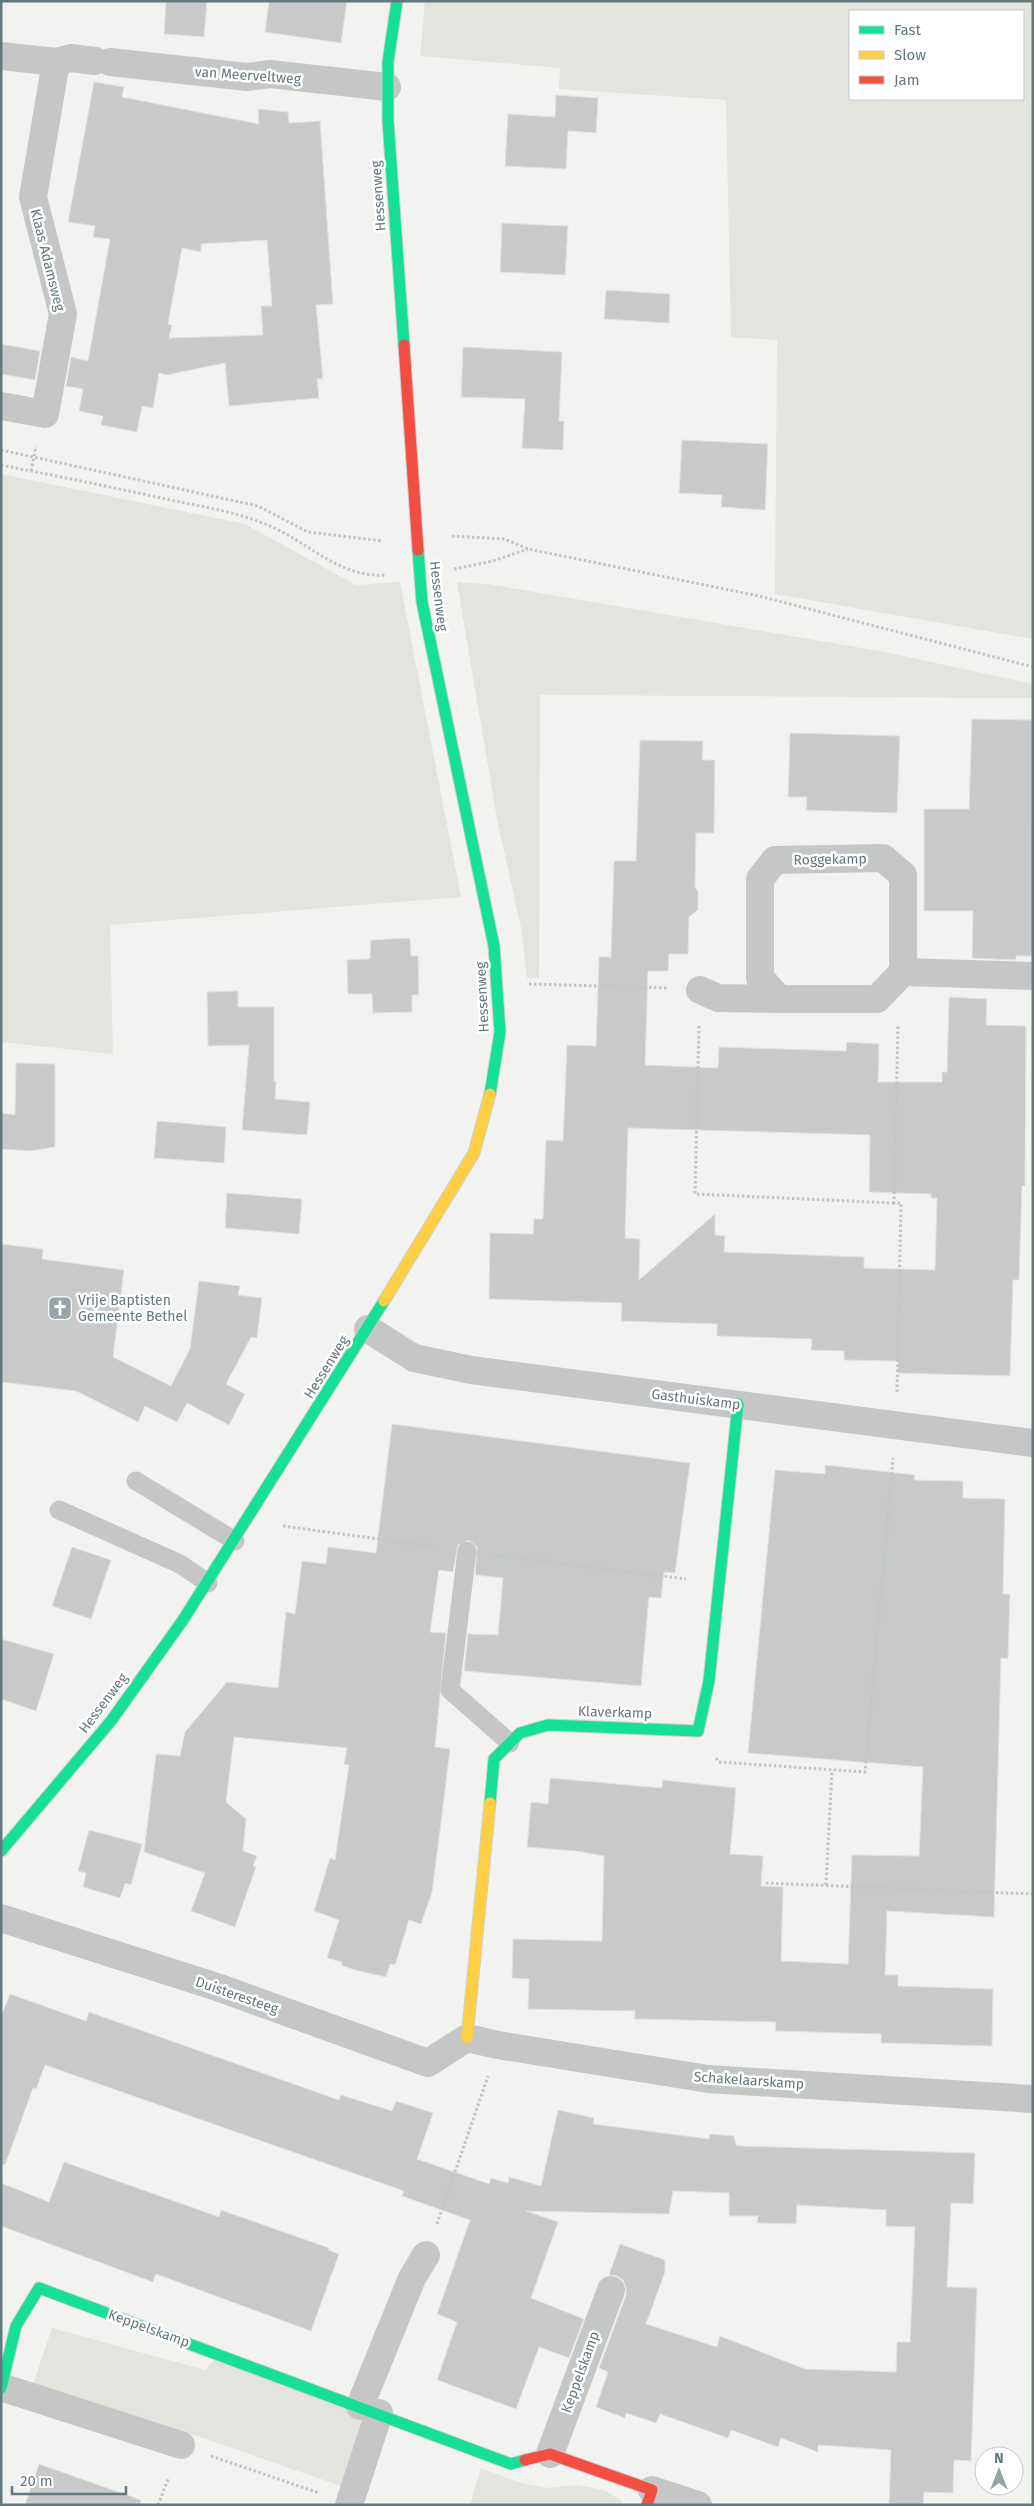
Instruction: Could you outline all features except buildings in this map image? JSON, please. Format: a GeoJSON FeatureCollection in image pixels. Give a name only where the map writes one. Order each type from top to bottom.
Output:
{"type":"FeatureCollection","features":[{"type":"Feature","properties":{"kind":"main road","name":"Hessenweg"},"geometry":{"type":"LineString","coordinates":[[1,1851],[111,1721],[208,1583],[368,1329],[474,1152],[490,1097],[500,1032],[494,946],[422,602],[387,87],[388,62],[397,1]]}},
{"type":"Feature","properties":{"kind":"main road"},"geometry":{"type":"LineString","coordinates":[[697,1731],[709,1681],[738,1404]]}},
{"type":"Feature","properties":{"kind":"main road","name":"Klaverkamp"},"geometry":{"type":"LineString","coordinates":[[467,2038],[494,1759],[520,1733],[548,1724],[697,1731]]}},
{"type":"Feature","properties":{"kind":"main road","name":"Keppelskamp"},"geometry":{"type":"LineString","coordinates":[[1,2387],[16,2326],[39,2288],[370,2409],[511,2464],[550,2454]]}},
{"type":"Feature","properties":{"kind":"main road"},"geometry":{"type":"LineString","coordinates":[[550,2454],[649,2497]]}},
{"type":"Feature","properties":{"kind":"street","name":"van Meerveltweg"},"geometry":{"type":"LineString","coordinates":[[1,56],[56,62],[71,58],[247,77],[270,74],[387,87]]}},
{"type":"Feature","properties":{"kind":"street","name":"Klaas Adamsweg"},"geometry":{"type":"LineString","coordinates":[[1,406],[45,414],[63,314],[33,197],[56,62]]}},
{"type":"Feature","properties":{"kind":"street","name":"Roggekamp"},"geometry":{"type":"LineString","coordinates":[[779,999],[760,978],[760,879],[775,860],[883,858],[903,875],[903,972]]}},
{"type":"Feature","properties":{"kind":"street"},"geometry":{"type":"LineString","coordinates":[[700,990],[718,998],[877,999],[903,972],[1033,976]]}},
{"type":"Feature","properties":{"kind":"street","name":"Gasthuiskamp"},"geometry":{"type":"LineString","coordinates":[[368,1329],[414,1358],[471,1370],[1033,1442]]}},
{"type":"Feature","properties":{"kind":"street","name":"Duisteresteeg"},"geometry":{"type":"LineString","coordinates":[[1,1918],[217,1988],[428,2063],[467,2038]]}},
{"type":"Feature","properties":{"kind":"street","name":"Schakelaarskamp"},"geometry":{"type":"LineString","coordinates":[[467,2038],[498,2045],[708,2079],[1033,2098]]}},
{"type":"Feature","properties":{"kind":"street"},"geometry":{"type":"LineString","coordinates":[[349,2504],[370,2409],[412,2278],[426,2255]]}},
{"type":"Feature","properties":{"kind":"street","name":"Keppelskamp"},"geometry":{"type":"LineString","coordinates":[[550,2454],[611,2290]]}},
{"type":"Feature","properties":{"kind":"street","name":"Keppelskamp"},"geometry":{"type":"LineString","coordinates":[[1,2387],[181,2446]]}},
{"type":"Feature","properties":{"kind":"street"},"geometry":{"type":"LineString","coordinates":[[649,2497],[698,2505]]}},
{"type":"Feature","properties":{"kind":"lane"},"geometry":{"type":"LineString","coordinates":[[136,1481],[235,1541]]}},
{"type":"Feature","properties":{"kind":"lane"},"geometry":{"type":"LineString","coordinates":[[59,1510],[180,1564],[208,1583]]}},
{"type":"Feature","properties":{"kind":"lane"},"geometry":{"type":"LineString","coordinates":[[467,1551],[450,1690],[510,1743]]}},
{"type":"Feature","properties":{"kind":"path"},"geometry":{"type":"LineString","coordinates":[[1,450],[258,506],[308,532]]}},
{"type":"Feature","properties":{"kind":"path"},"geometry":{"type":"LineString","coordinates":[[1,465],[242,515],[286,534]]}},
{"type":"Feature","properties":{"kind":"path"},"geometry":{"type":"LineString","coordinates":[[528,549],[759,596],[1033,667]]}},
{"type":"Feature","properties":{"kind":"path"},"geometry":{"type":"LineString","coordinates":[[496,983],[700,990],[695,1194],[901,1203],[896,1425],[865,1772],[719,1762],[697,1731]]}},
{"type":"Feature","properties":{"kind":"path"},"geometry":{"type":"LineString","coordinates":[[877,999],[898,1014],[894,1203]]}},
{"type":"Feature","properties":{"kind":"path"},"geometry":{"type":"LineString","coordinates":[[826,1886],[832,1770]]}},
{"type":"Feature","properties":{"kind":"path"},"geometry":{"type":"LineString","coordinates":[[766,1883],[1033,1894]]}},
{"type":"Feature","properties":{"kind":"path"},"geometry":{"type":"LineString","coordinates":[[426,2255],[482,2098],[498,2045]]}},
{"type":"Feature","properties":{"kind":"path"},"geometry":{"type":"LineString","coordinates":[[158,2505],[181,2446],[349,2504]]}},
{"type":"Feature","properties":{"kind":"shaded area"},"geometry":{"type":"Polygon","coordinates":[[[425,1],[1033,1],[1033,639],[775,594],[777,340],[731,337],[726,100],[559,89],[560,68],[420,56],[425,1]]]}},
{"type":"Feature","properties":{"kind":"shaded area"},"geometry":{"type":"Polygon","coordinates":[[[1,474],[245,524],[356,585],[400,582],[461,897],[110,925],[113,1054],[1,1042],[1,474]]]}},
{"type":"Feature","properties":{"kind":"shaded area"},"geometry":{"type":"Polygon","coordinates":[[[457,582],[488,584],[885,652],[1033,684],[1033,698],[540,695],[539,978],[527,978],[521,928],[496,814],[457,582]]]}},
{"type":"Feature","properties":{"kind":"shaded area"},"geometry":{"type":"Polygon","coordinates":[[[52,2328],[205,2370],[214,2360],[366,2413],[341,2486],[172,2427],[33,2384],[52,2328]]]}},
{"type":"Feature","properties":{"kind":"shaded area"},"geometry":{"type":"Polygon","coordinates":[[[481,2468],[521,2483],[548,2488],[577,2485],[604,2490],[621,2500],[623,2505],[470,2505],[481,2468]]]}},
{"type":"Feature","properties":{"kind":"traffic: fast"},"geometry":{"type":"LineString","coordinates":[[397,1],[388,62],[388,121],[404,345]]}},
{"type":"Feature","properties":{"kind":"traffic: fast"},"geometry":{"type":"LineString","coordinates":[[418,550],[422,602],[494,946],[500,1032],[490,1094]]}},
{"type":"Feature","properties":{"kind":"traffic: fast"},"geometry":{"type":"LineString","coordinates":[[1,1851],[111,1721],[183,1620],[384,1301]]}},
{"type":"Feature","properties":{"kind":"traffic: fast"},"geometry":{"type":"LineString","coordinates":[[490,1803],[494,1759],[520,1733],[548,1725],[698,1731],[709,1681],[738,1404]]}},
{"type":"Feature","properties":{"kind":"traffic: fast"},"geometry":{"type":"LineString","coordinates":[[1,2388],[16,2326],[39,2288],[511,2464],[525,2460]]}},
{"type":"Feature","properties":{"kind":"traffic: slow"},"geometry":{"type":"LineString","coordinates":[[384,1301],[474,1153],[490,1094]]}},
{"type":"Feature","properties":{"kind":"traffic: slow"},"geometry":{"type":"LineString","coordinates":[[467,2038],[490,1803]]}},
{"type":"Feature","properties":{"kind":"traffic: jam"},"geometry":{"type":"LineString","coordinates":[[404,345],[418,550]]}},
{"type":"Feature","properties":{"kind":"traffic: jam"},"geometry":{"type":"LineString","coordinates":[[525,2460],[550,2454],[652,2490],[647,2505]]}},
{"type":"Feature","properties":{"kind":"place","name":"Vrije Baptisten Gemeente Bethel"},"geometry":{"type":"Point","coordinates":[60,1308]}}]}
